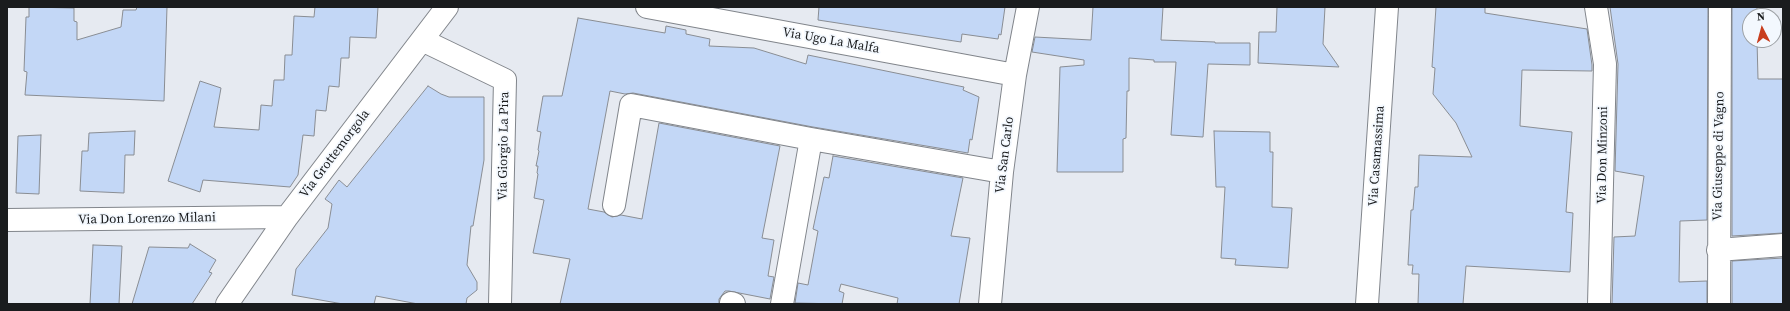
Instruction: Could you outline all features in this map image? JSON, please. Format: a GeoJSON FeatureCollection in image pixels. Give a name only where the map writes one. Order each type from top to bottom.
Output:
{"type":"FeatureCollection","features":[{"type":"Feature","properties":{"kind":"street","name":"Via Grottemorgola"},"geometry":{"type":"LineString","coordinates":[[227,304],[286,217],[447,7]]}},
{"type":"Feature","properties":{"kind":"street","name":"Via Ugo La Malfa"},"geometry":{"type":"LineString","coordinates":[[647,7],[1015,75]]}},
{"type":"Feature","properties":{"kind":"street","name":"Via San Carlo"},"geometry":{"type":"LineString","coordinates":[[990,304],[1002,172],[1015,75],[1028,7]]}},
{"type":"Feature","properties":{"kind":"street","name":"Via Casamassima"},"geometry":{"type":"LineString","coordinates":[[1367,304],[1387,7]]}},
{"type":"Feature","properties":{"kind":"street","name":"Via Don Minzoni"},"geometry":{"type":"LineString","coordinates":[[1596,7],[1605,64],[1599,304]]}},
{"type":"Feature","properties":{"kind":"street","name":"Via Giuseppe di Vagno"},"geometry":{"type":"LineString","coordinates":[[1719,304],[1720,7]]}},
{"type":"Feature","properties":{"kind":"street","name":"Via Giorgio La Pira"},"geometry":{"type":"LineString","coordinates":[[422,40],[505,80],[500,304]]}},
{"type":"Feature","properties":{"kind":"street"},"geometry":{"type":"LineString","coordinates":[[614,205],[630,105],[811,140],[1002,172]]}},
{"type":"Feature","properties":{"kind":"street"},"geometry":{"type":"LineString","coordinates":[[782,304],[811,140]]}},
{"type":"Feature","properties":{"kind":"street","name":"Via Don Lorenzo Milani"},"geometry":{"type":"LineString","coordinates":[[7,220],[286,217]]}},
{"type":"Feature","properties":{"kind":"street"},"geometry":{"type":"LineString","coordinates":[[1718,250],[1783,245]]}},
{"type":"Feature","properties":{"kind":"building"},"geometry":{"type":"Polygon","coordinates":[[[29,7],[74,8],[74,21],[77,22],[77,40],[121,27],[123,10],[136,10],[137,7],[167,7],[164,101],[25,95],[27,72],[24,71],[26,17],[29,17],[29,7]]]}},
{"type":"Feature","properties":{"kind":"building"},"geometry":{"type":"Polygon","coordinates":[[[315,7],[378,7],[376,38],[350,37],[349,58],[341,58],[339,87],[329,86],[326,111],[316,110],[314,136],[303,135],[298,175],[290,187],[203,180],[200,192],[168,181],[200,81],[221,88],[214,127],[259,130],[261,105],[272,106],[274,80],[284,80],[285,55],[292,55],[294,16],[314,17],[315,7]]]}},
{"type":"Feature","properties":{"kind":"building"},"geometry":{"type":"Polygon","coordinates":[[[819,7],[1005,7],[1001,35],[999,34],[998,39],[962,34],[961,42],[818,20],[819,7]]]}},
{"type":"Feature","properties":{"kind":"building"},"geometry":{"type":"Polygon","coordinates":[[[1093,7],[1163,7],[1161,40],[1250,43],[1250,65],[1208,64],[1203,137],[1171,135],[1176,62],[1154,62],[1154,60],[1129,58],[1129,91],[1127,91],[1126,138],[1123,139],[1123,172],[1057,172],[1060,67],[1084,65],[1084,60],[1032,52],[1035,37],[1091,40],[1093,7]]]}},
{"type":"Feature","properties":{"kind":"building"},"geometry":{"type":"Polygon","coordinates":[[[1277,7],[1325,7],[1323,44],[1339,67],[1258,63],[1259,32],[1276,32],[1277,7]]]}},
{"type":"Feature","properties":{"kind":"building"},"geometry":{"type":"Polygon","coordinates":[[[1436,7],[1485,7],[1485,13],[1587,29],[1592,65],[1592,71],[1522,70],[1520,126],[1572,132],[1566,212],[1573,213],[1570,272],[1466,266],[1463,304],[1418,304],[1419,274],[1412,274],[1413,265],[1408,265],[1411,210],[1413,210],[1415,187],[1418,187],[1419,155],[1472,157],[1456,123],[1433,94],[1435,68],[1432,67],[1436,7]]]}},
{"type":"Feature","properties":{"kind":"building"},"geometry":{"type":"Polygon","coordinates":[[[1610,7],[1708,7],[1707,220],[1680,221],[1679,282],[1707,281],[1707,304],[1612,304],[1614,237],[1635,236],[1644,176],[1615,171],[1618,64],[1610,7]]]}},
{"type":"Feature","properties":{"kind":"building"},"geometry":{"type":"Polygon","coordinates":[[[1732,7],[1757,7],[1742,8],[1742,48],[1757,48],[1758,79],[1783,79],[1783,233],[1732,236],[1732,7]]]}},
{"type":"Feature","properties":{"kind":"building"},"geometry":{"type":"Polygon","coordinates":[[[578,18],[665,33],[666,26],[686,30],[686,34],[710,39],[709,46],[754,48],[806,64],[808,55],[964,87],[963,90],[979,97],[972,140],[970,139],[968,153],[813,127],[633,93],[625,94],[610,91],[588,209],[604,212],[612,217],[621,215],[642,219],[659,123],[780,146],[762,238],[774,240],[768,276],[774,277],[770,299],[725,291],[719,299],[719,304],[560,304],[570,259],[533,253],[544,200],[534,198],[538,174],[538,166],[536,166],[541,132],[537,131],[543,96],[562,96],[578,18]]]}},
{"type":"Feature","properties":{"kind":"building"},"geometry":{"type":"Polygon","coordinates":[[[428,86],[449,97],[484,97],[484,160],[473,226],[471,226],[467,265],[477,282],[477,290],[467,298],[466,304],[418,304],[376,296],[374,304],[343,304],[292,295],[296,269],[328,228],[332,204],[325,199],[339,180],[347,187],[428,86]]]}},
{"type":"Feature","properties":{"kind":"building"},"geometry":{"type":"Polygon","coordinates":[[[135,131],[134,155],[125,155],[124,193],[80,191],[82,151],[88,151],[89,133],[135,131]]]}},
{"type":"Feature","properties":{"kind":"building"},"geometry":{"type":"Polygon","coordinates":[[[1214,131],[1270,132],[1270,152],[1273,152],[1272,207],[1292,208],[1288,268],[1235,265],[1236,259],[1221,258],[1225,187],[1216,187],[1214,131]]]}},
{"type":"Feature","properties":{"kind":"building"},"geometry":{"type":"Polygon","coordinates":[[[41,135],[39,194],[16,193],[18,136],[41,135]]]}},
{"type":"Feature","properties":{"kind":"building"},"geometry":{"type":"Polygon","coordinates":[[[833,156],[963,178],[951,236],[970,238],[959,304],[897,304],[898,298],[841,284],[839,291],[844,293],[842,304],[795,303],[798,283],[808,285],[818,231],[813,229],[824,177],[829,178],[833,156]]]}},
{"type":"Feature","properties":{"kind":"building"},"geometry":{"type":"Polygon","coordinates":[[[190,244],[216,260],[209,272],[212,273],[192,304],[132,304],[149,247],[188,248],[190,244]]]}},
{"type":"Feature","properties":{"kind":"building"},"geometry":{"type":"Polygon","coordinates":[[[93,245],[122,246],[119,304],[90,304],[93,245]]]}},
{"type":"Feature","properties":{"kind":"building"},"geometry":{"type":"Polygon","coordinates":[[[1783,258],[1783,304],[1732,304],[1732,261],[1783,258]]]}}]}
